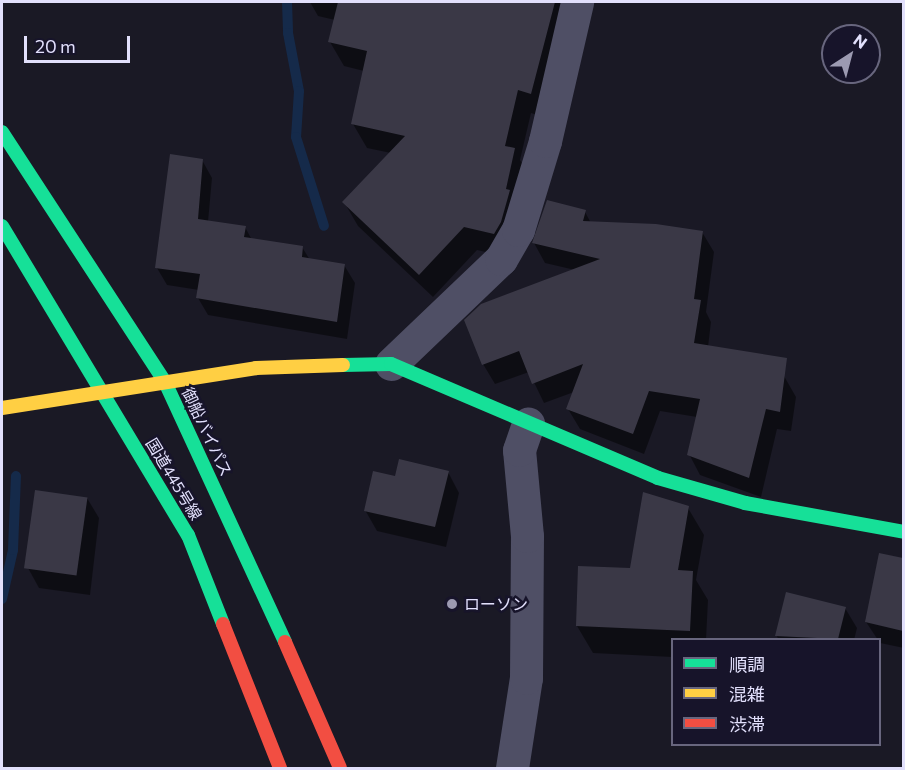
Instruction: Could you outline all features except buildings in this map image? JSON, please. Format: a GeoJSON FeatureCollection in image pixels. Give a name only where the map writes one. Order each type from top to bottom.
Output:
{"type":"FeatureCollection","features":[{"type":"Feature","properties":{"kind":"main road","name":"御船バイパス"},"geometry":{"type":"LineString","coordinates":[[2,132],[165,382],[253,569],[340,768]]}},
{"type":"Feature","properties":{"kind":"main road","name":"国道445号線"},"geometry":{"type":"LineString","coordinates":[[2,226],[188,535],[280,768]]}},
{"type":"Feature","properties":{"kind":"main road"},"geometry":{"type":"LineString","coordinates":[[2,408],[256,368],[391,364],[451,387],[528,424],[658,478],[745,504],[903,532]]}},
{"type":"Feature","properties":{"kind":"street"},"geometry":{"type":"LineString","coordinates":[[391,364],[501,259],[518,230],[545,141],[577,2]]}},
{"type":"Feature","properties":{"kind":"street"},"geometry":{"type":"LineString","coordinates":[[512,768],[526,678],[527,536],[519,450],[528,424]]}},
{"type":"Feature","properties":{"kind":"waterway"},"geometry":{"type":"LineString","coordinates":[[287,2],[288,33],[299,91],[296,137],[324,226]]}},
{"type":"Feature","properties":{"kind":"waterway"},"geometry":{"type":"LineString","coordinates":[[2,599],[13,550],[16,476]]}},
{"type":"Feature","properties":{"kind":"traffic: fast"},"geometry":{"type":"LineString","coordinates":[[2,132],[165,382],[285,642]]}},
{"type":"Feature","properties":{"kind":"traffic: fast"},"geometry":{"type":"LineString","coordinates":[[2,226],[188,535],[223,624]]}},
{"type":"Feature","properties":{"kind":"traffic: fast"},"geometry":{"type":"LineString","coordinates":[[343,365],[391,364],[658,478],[745,503],[904,532]]}},
{"type":"Feature","properties":{"kind":"traffic: slow"},"geometry":{"type":"LineString","coordinates":[[2,408],[256,368],[343,365]]}},
{"type":"Feature","properties":{"kind":"traffic: jam"},"geometry":{"type":"LineString","coordinates":[[223,624],[280,768]]}},
{"type":"Feature","properties":{"kind":"traffic: jam"},"geometry":{"type":"LineString","coordinates":[[285,642],[340,768]]}},
{"type":"Feature","properties":{"kind":"place","name":"ローソン"},"geometry":{"type":"Point","coordinates":[452,604]}}]}
